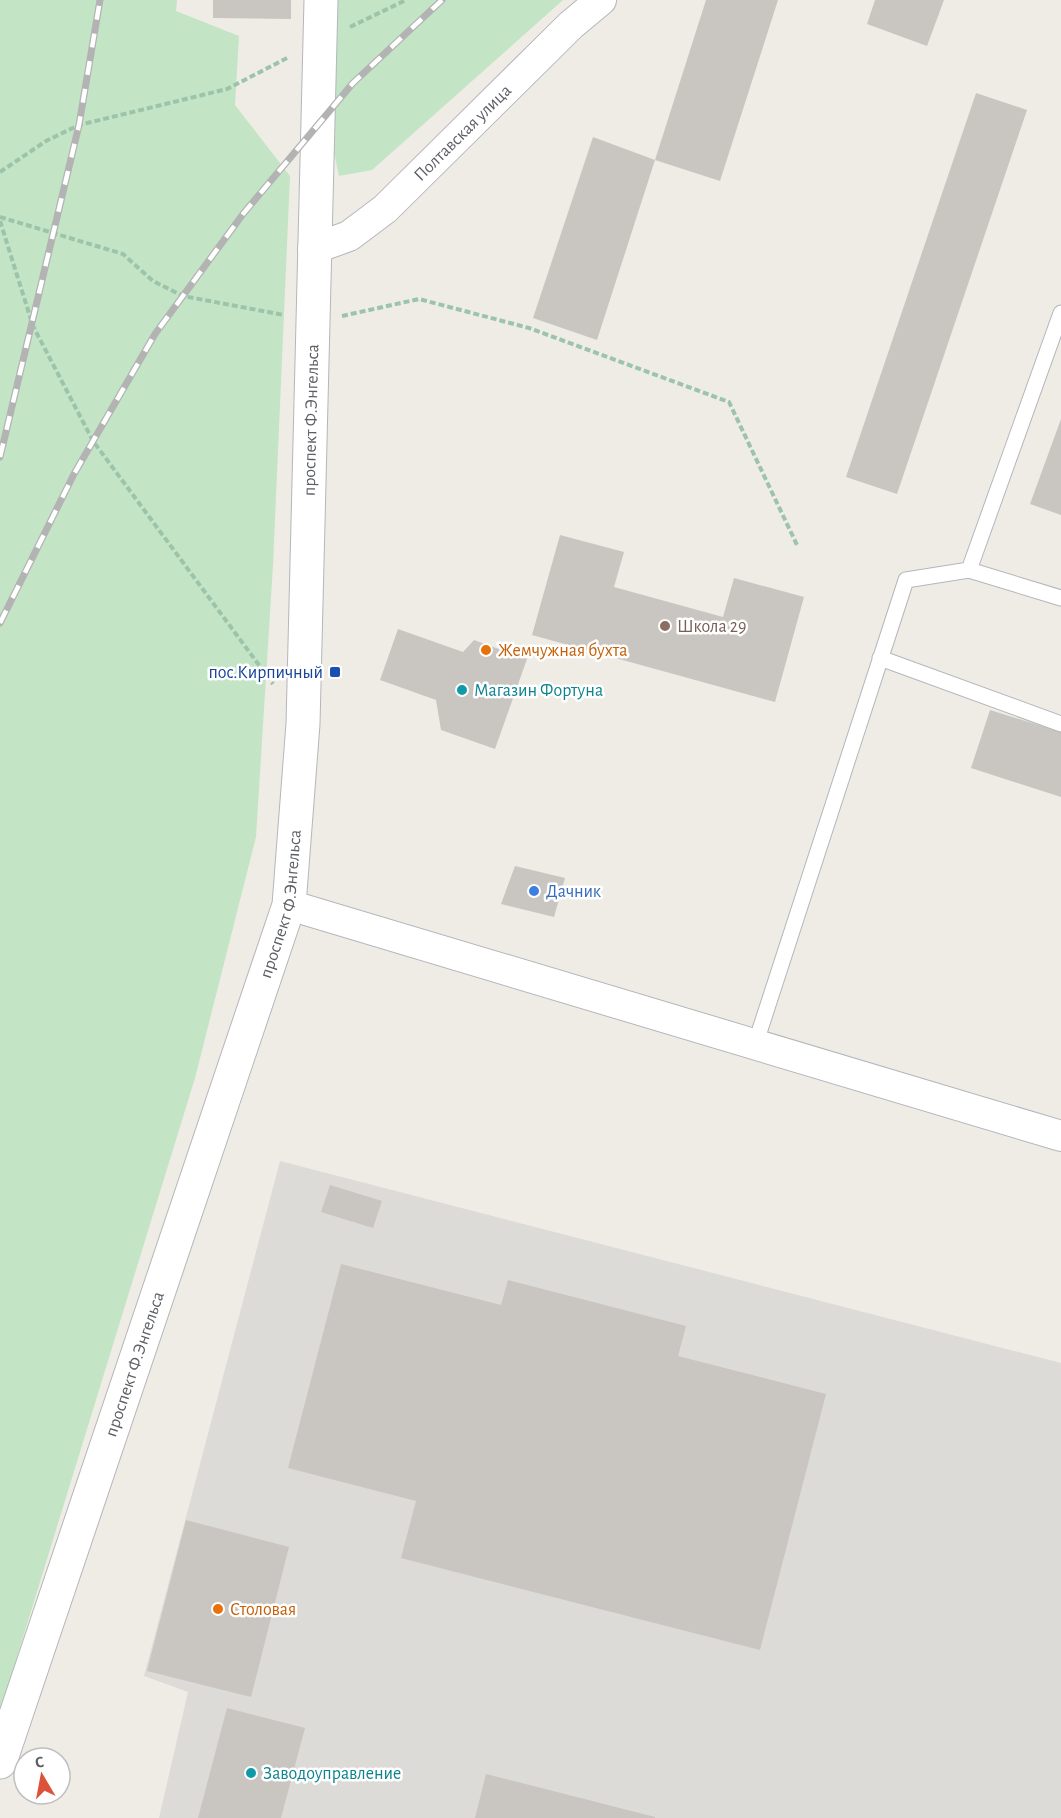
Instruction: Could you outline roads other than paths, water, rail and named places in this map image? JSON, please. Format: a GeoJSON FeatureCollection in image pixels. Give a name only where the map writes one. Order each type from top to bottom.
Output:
{"type":"FeatureCollection","features":[{"type":"Feature","properties":{"kind":"street","name":"проспект Ф.Энгельса"},"geometry":{"type":"LineString","coordinates":[[0,1762],[289,905],[303,724],[313,249],[321,0]]}},
{"type":"Feature","properties":{"kind":"street","name":"Полтавская улица"},"geometry":{"type":"LineString","coordinates":[[313,249],[350,236],[385,209],[572,25],[601,0]]}},
{"type":"Feature","properties":{"kind":"street"},"geometry":{"type":"LineString","coordinates":[[289,905],[1061,1136]]}},
{"type":"Feature","properties":{"kind":"lane"},"geometry":{"type":"LineString","coordinates":[[969,570],[1061,313]]}},
{"type":"Feature","properties":{"kind":"lane"},"geometry":{"type":"LineString","coordinates":[[755,1045],[906,580],[969,570],[1061,598]]}},
{"type":"Feature","properties":{"kind":"lane"},"geometry":{"type":"LineString","coordinates":[[880,658],[1061,724]]}},
{"type":"Feature","properties":{"kind":"railway"},"geometry":{"type":"LineString","coordinates":[[0,457],[79,125],[100,0]]}},
{"type":"Feature","properties":{"kind":"railway"},"geometry":{"type":"LineString","coordinates":[[0,623],[74,474],[155,334],[243,214],[353,83],[442,0]]}},
{"type":"Feature","properties":{"kind":"place","name":"Школа 29"},"geometry":{"type":"Point","coordinates":[665,626]}},
{"type":"Feature","properties":{"kind":"place","name":"Жемчужная бухта"},"geometry":{"type":"Point","coordinates":[486,650]}},
{"type":"Feature","properties":{"kind":"place","name":"пос.Кирпичный"},"geometry":{"type":"Point","coordinates":[335,672]}},
{"type":"Feature","properties":{"kind":"place","name":"Магазин Фортуна"},"geometry":{"type":"Point","coordinates":[462,690]}},
{"type":"Feature","properties":{"kind":"place","name":"Дачник"},"geometry":{"type":"Point","coordinates":[534,891]}},
{"type":"Feature","properties":{"kind":"place","name":"Столовая"},"geometry":{"type":"Point","coordinates":[218,1609]}},
{"type":"Feature","properties":{"kind":"place","name":"Заводоуправление"},"geometry":{"type":"Point","coordinates":[251,1773]}}]}
